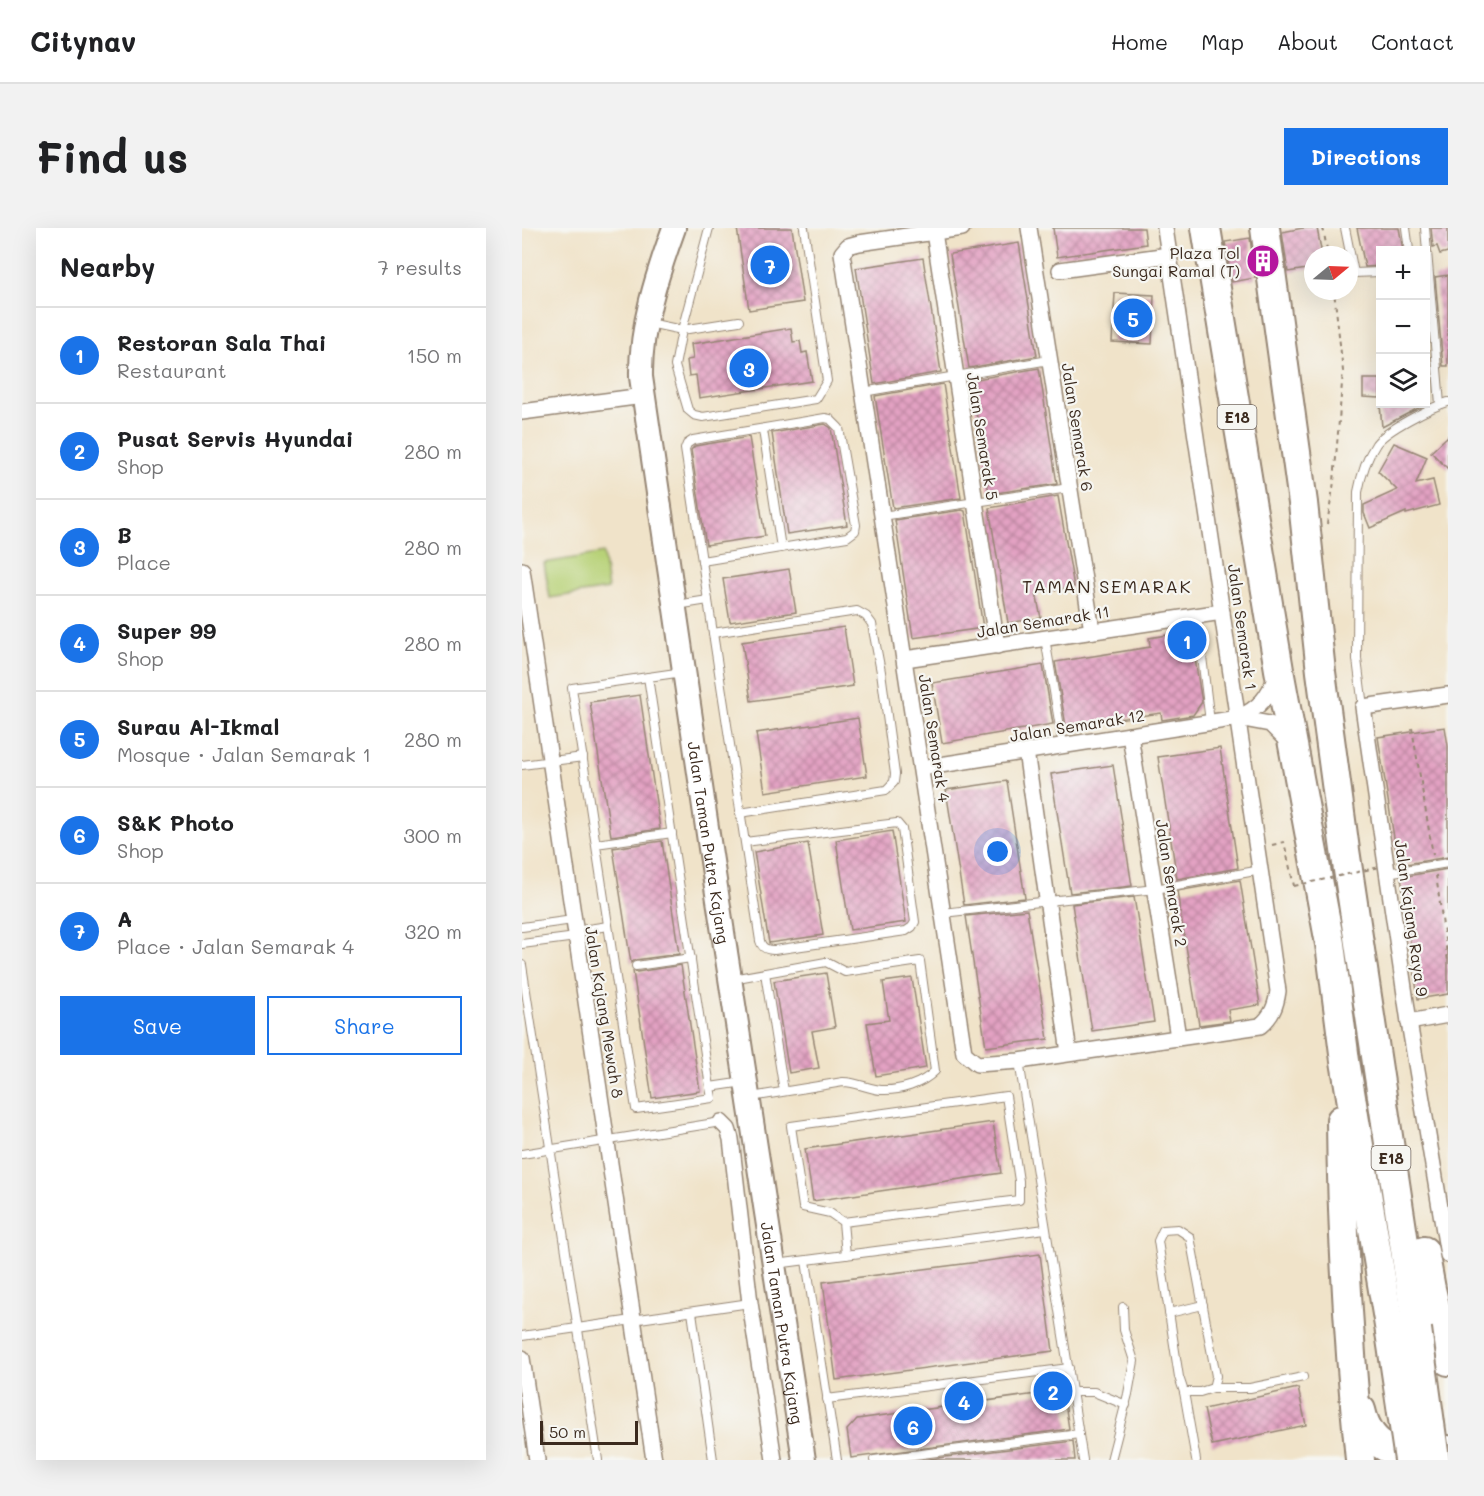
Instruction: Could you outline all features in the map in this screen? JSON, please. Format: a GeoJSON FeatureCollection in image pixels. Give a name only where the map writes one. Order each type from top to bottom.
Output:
{"type":"FeatureCollection","features":[{"type":"Feature","properties":{"kind":"highway","name":"E18"},"geometry":{"type":"LineString","coordinates":[[1206,228],[1279,670],[1330,944],[1339,1016],[1403,1331],[1435,1460]]}},
{"type":"Feature","properties":{"kind":"highway","name":"E18"},"geometry":{"type":"LineString","coordinates":[[1265,228],[1303,502],[1340,815],[1366,987],[1403,1331],[1409,1460]]}},
{"type":"Feature","properties":{"kind":"highway"},"geometry":{"type":"LineString","coordinates":[[1366,987],[1390,1053],[1431,1289],[1448,1361]]}},
{"type":"Feature","properties":{"kind":"highway"},"geometry":{"type":"LineString","coordinates":[[1339,1016],[1341,1171],[1351,1370],[1360,1460]]}},
{"type":"Feature","properties":{"kind":"highway"},"geometry":{"type":"LineString","coordinates":[[1351,1370],[1363,1420],[1368,1432],[1383,1448],[1414,1456],[1431,1455],[1448,1450]]}},
{"type":"Feature","properties":{"kind":"street","name":"Jalan Taman Putra Kajang"},"geometry":{"type":"LineString","coordinates":[[674,228],[660,265],[647,323],[641,358],[643,396],[804,1460]]}},
{"type":"Feature","properties":{"kind":"street","name":"Jalan Semarak 4"},"geometry":{"type":"LineString","coordinates":[[962,228],[848,246],[842,253],[964,1053],[977,1064],[1019,1061],[1260,1026]]}},
{"type":"Feature","properties":{"kind":"street","name":"Jalan Semarak 6"},"geometry":{"type":"LineString","coordinates":[[1029,228],[1092,631]]}},
{"type":"Feature","properties":{"kind":"street","name":"Jalan Semarak 1"},"geometry":{"type":"LineString","coordinates":[[1165,228],[1278,990],[1277,1004],[1270,1018],[1260,1026]]}},
{"type":"Feature","properties":{"kind":"street","name":"Jalan Semarak 5"},"geometry":{"type":"LineString","coordinates":[[934,232],[997,646]]}},
{"type":"Feature","properties":{"kind":"street"},"geometry":{"type":"LineString","coordinates":[[1060,270],[1169,255]]}},
{"type":"Feature","properties":{"kind":"street"},"geometry":{"type":"LineString","coordinates":[[522,412],[643,396]]}},
{"type":"Feature","properties":{"kind":"street","name":"Jalan Kajang Mewah 8"},"geometry":{"type":"LineString","coordinates":[[522,570],[524,598],[654,1460]]}},
{"type":"Feature","properties":{"kind":"street","name":"Jalan Semarak 11"},"geometry":{"type":"LineString","coordinates":[[905,659],[1222,612]]}},
{"type":"Feature","properties":{"kind":"street","name":"Jalan Semarak 12"},"geometry":{"type":"LineString","coordinates":[[1238,718],[1257,708],[1268,695],[1279,670]]}},
{"type":"Feature","properties":{"kind":"street"},"geometry":{"type":"LineString","coordinates":[[1363,707],[1448,695]]}},
{"type":"Feature","properties":{"kind":"street","name":"Jalan Kajang Raya 9"},"geometry":{"type":"LineString","coordinates":[[1363,707],[1384,870],[1445,1217],[1448,1255]]}},
{"type":"Feature","properties":{"kind":"street","name":"Jalan Semarak 12"},"geometry":{"type":"LineString","coordinates":[[921,768],[1238,718],[1270,724],[1294,749]]}},
{"type":"Feature","properties":{"kind":"street","name":"Jalan Semarak 2"},"geometry":{"type":"LineString","coordinates":[[1130,735],[1178,1037]]}},
{"type":"Feature","properties":{"kind":"street"},"geometry":{"type":"LineString","coordinates":[[1026,751],[1069,1053]]}},
{"type":"Feature","properties":{"kind":"street"},"geometry":{"type":"LineString","coordinates":[[1409,1022],[1448,1015]]}},
{"type":"Feature","properties":{"kind":"street"},"geometry":{"type":"LineString","coordinates":[[721,1122],[728,1129],[731,1140],[750,1303],[774,1460]]}},
{"type":"Feature","properties":{"kind":"street"},"geometry":{"type":"LineString","coordinates":[[522,1358],[531,1450]]}},
{"type":"Feature","properties":{"kind":"lane"},"geometry":{"type":"LineString","coordinates":[[709,228],[682,330],[675,366],[688,410],[694,415],[703,417],[816,399],[827,381],[804,228]]}},
{"type":"Feature","properties":{"kind":"lane"},"geometry":{"type":"LineString","coordinates":[[1345,228],[1354,273],[1376,272]]}},
{"type":"Feature","properties":{"kind":"lane"},"geometry":{"type":"LineString","coordinates":[[1406,228],[1408,246]]}},
{"type":"Feature","properties":{"kind":"lane"},"geometry":{"type":"LineString","coordinates":[[1363,707],[1357,649],[1358,492],[1361,476],[1376,445],[1382,438],[1406,422],[1444,403],[1425,228]]}},
{"type":"Feature","properties":{"kind":"lane"},"geometry":{"type":"LineString","coordinates":[[647,323],[682,330],[740,321]]}},
{"type":"Feature","properties":{"kind":"lane"},"geometry":{"type":"LineString","coordinates":[[863,392],[1049,360]]}},
{"type":"Feature","properties":{"kind":"lane"},"geometry":{"type":"LineString","coordinates":[[702,561],[847,537],[855,531],[856,525],[840,428],[825,418],[693,440],[687,444],[685,449],[759,941],[761,946],[767,950],[906,931],[915,922],[902,829],[897,823],[745,843]]}},
{"type":"Feature","properties":{"kind":"lane"},"geometry":{"type":"LineString","coordinates":[[763,430],[781,548]]}},
{"type":"Feature","properties":{"kind":"lane"},"geometry":{"type":"LineString","coordinates":[[882,516],[1070,488]]}},
{"type":"Feature","properties":{"kind":"lane"},"geometry":{"type":"LineString","coordinates":[[676,605],[708,600]]}},
{"type":"Feature","properties":{"kind":"lane"},"geometry":{"type":"LineString","coordinates":[[713,633],[857,611],[866,616],[872,624],[881,672],[895,774],[894,782],[886,790],[740,813]]}},
{"type":"Feature","properties":{"kind":"lane"},"geometry":{"type":"LineString","coordinates":[[1197,616],[1210,722]]}},
{"type":"Feature","properties":{"kind":"lane"},"geometry":{"type":"LineString","coordinates":[[1045,638],[1063,745]]}},
{"type":"Feature","properties":{"kind":"lane"},"geometry":{"type":"LineString","coordinates":[[648,677],[712,1098],[636,1109],[572,688],[648,677],[685,672]]}},
{"type":"Feature","properties":{"kind":"lane"},"geometry":{"type":"LineString","coordinates":[[522,765],[583,757]]}},
{"type":"Feature","properties":{"kind":"lane"},"geometry":{"type":"LineString","coordinates":[[596,844],[672,833]]}},
{"type":"Feature","properties":{"kind":"lane"},"geometry":{"type":"LineString","coordinates":[[1384,870],[1448,863]]}},
{"type":"Feature","properties":{"kind":"lane"},"geometry":{"type":"LineString","coordinates":[[943,913],[1155,889],[1261,870]]}},
{"type":"Feature","properties":{"kind":"lane"},"geometry":{"type":"LineString","coordinates":[[522,927],[574,929],[608,926]]}},
{"type":"Feature","properties":{"kind":"lane"},"geometry":{"type":"LineString","coordinates":[[522,944],[574,929]]}},
{"type":"Feature","properties":{"kind":"lane"},"geometry":{"type":"LineString","coordinates":[[636,966],[691,958]]}},
{"type":"Feature","properties":{"kind":"lane"},"geometry":{"type":"LineString","coordinates":[[710,1087],[784,1091],[855,1082],[882,1090],[911,1086],[927,1080],[935,1071],[920,961],[845,972],[826,962],[731,979]]}},
{"type":"Feature","properties":{"kind":"lane"},"geometry":{"type":"LineString","coordinates":[[522,965],[598,1460]]}},
{"type":"Feature","properties":{"kind":"lane"},"geometry":{"type":"LineString","coordinates":[[765,973],[784,1091]]}},
{"type":"Feature","properties":{"kind":"lane"},"geometry":{"type":"LineString","coordinates":[[1019,1061],[1083,1460]]}},
{"type":"Feature","properties":{"kind":"lane"},"geometry":{"type":"LineString","coordinates":[[1006,1096],[1019,1181],[1019,1200],[843,1222],[830,1213],[804,1207],[791,1126],[1006,1096]]}},
{"type":"Feature","properties":{"kind":"lane"},"geometry":{"type":"LineString","coordinates":[[522,1154],[721,1122]]}},
{"type":"Feature","properties":{"kind":"lane"},"geometry":{"type":"LineString","coordinates":[[843,1222],[846,1255]]}},
{"type":"Feature","properties":{"kind":"lane"},"geometry":{"type":"LineString","coordinates":[[775,1265],[1046,1229]]}},
{"type":"Feature","properties":{"kind":"lane"},"geometry":{"type":"LineString","coordinates":[[1196,1460],[1184,1392],[1179,1377],[1158,1241],[1163,1230],[1178,1229],[1190,1237],[1216,1376],[1213,1388]]}},
{"type":"Feature","properties":{"kind":"lane"},"geometry":{"type":"LineString","coordinates":[[806,1261],[837,1460]]}},
{"type":"Feature","properties":{"kind":"lane"},"geometry":{"type":"LineString","coordinates":[[522,1336],[750,1303]]}},
{"type":"Feature","properties":{"kind":"lane"},"geometry":{"type":"LineString","coordinates":[[1169,1313],[1203,1305]]}},
{"type":"Feature","properties":{"kind":"lane"},"geometry":{"type":"LineString","coordinates":[[1111,1460],[1126,1405],[1134,1361],[1124,1330],[1123,1307]]}},
{"type":"Feature","properties":{"kind":"lane"},"geometry":{"type":"LineString","coordinates":[[692,1312],[713,1460]]}},
{"type":"Feature","properties":{"kind":"lane"},"geometry":{"type":"LineString","coordinates":[[827,1399],[1069,1368]]}},
{"type":"Feature","properties":{"kind":"lane"},"geometry":{"type":"LineString","coordinates":[[1184,1392],[1200,1392],[1213,1388],[1250,1388],[1303,1377]]}},
{"type":"Feature","properties":{"kind":"lane"},"geometry":{"type":"LineString","coordinates":[[1072,1392],[1094,1392],[1126,1405]]}},
{"type":"Feature","properties":{"kind":"lane"},"geometry":{"type":"LineString","coordinates":[[874,1460],[1079,1434]]}},
{"type":"Feature","properties":{"kind":"path"},"geometry":{"type":"LineString","coordinates":[[1323,228],[1326,246]]}},
{"type":"Feature","properties":{"kind":"path"},"geometry":{"type":"LineString","coordinates":[[1327,525],[1334,482],[1343,371],[1335,300]]}},
{"type":"Feature","properties":{"kind":"path"},"geometry":{"type":"LineString","coordinates":[[1412,728],[1435,865],[1448,962]]}},
{"type":"Feature","properties":{"kind":"path"},"geometry":{"type":"LineString","coordinates":[[1258,848],[1284,842],[1294,886],[1384,870]]}},
{"type":"Feature","properties":{"kind":"green space"},"geometry":{"type":"Polygon","coordinates":[[[603,553],[608,589],[550,598],[544,563],[603,553]]]}},
{"type":"Feature","properties":{"kind":"building"},"geometry":{"type":"Polygon","coordinates":[[[737,228],[792,228],[803,302],[749,310],[737,228]]]}},
{"type":"Feature","properties":{"kind":"building"},"geometry":{"type":"Polygon","coordinates":[[[1053,228],[1144,228],[1146,244],[1057,257],[1053,228]]]}},
{"type":"Feature","properties":{"kind":"building"},"geometry":{"type":"Polygon","coordinates":[[[1317,228],[1320,246],[1304,246],[1304,269],[1288,272],[1282,232],[1317,228]]]}},
{"type":"Feature","properties":{"kind":"building"},"geometry":{"type":"Polygon","coordinates":[[[1357,228],[1399,228],[1402,246],[1376,246],[1376,266],[1365,267],[1357,228]]]}},
{"type":"Feature","properties":{"kind":"building"},"geometry":{"type":"Polygon","coordinates":[[[1431,228],[1448,228],[1448,252],[1440,254],[1437,246],[1433,247],[1431,228]]]}},
{"type":"Feature","properties":{"kind":"building"},"geometry":{"type":"Polygon","coordinates":[[[1250,238],[1255,278],[1232,282],[1225,242],[1250,238]]]}},
{"type":"Feature","properties":{"kind":"building"},"geometry":{"type":"Polygon","coordinates":[[[1019,243],[1037,356],[969,368],[950,254],[1019,243]]]}},
{"type":"Feature","properties":{"kind":"building"},"geometry":{"type":"Polygon","coordinates":[[[923,258],[941,372],[874,384],[856,268],[923,258]]]}},
{"type":"Feature","properties":{"kind":"building"},"geometry":{"type":"Polygon","coordinates":[[[1448,275],[1448,366],[1443,366],[1435,277],[1448,275]]]}},
{"type":"Feature","properties":{"kind":"building"},"geometry":{"type":"Polygon","coordinates":[[[1115,293],[1154,295],[1152,344],[1112,342],[1115,293]]]}},
{"type":"Feature","properties":{"kind":"building"},"geometry":{"type":"Polygon","coordinates":[[[791,328],[793,342],[800,341],[802,353],[807,352],[812,381],[699,398],[696,375],[689,376],[687,360],[693,359],[691,344],[791,328]]]}},
{"type":"Feature","properties":{"kind":"building"},"geometry":{"type":"Polygon","coordinates":[[[1039,368],[1057,484],[989,494],[971,380],[1039,368]]]}},
{"type":"Feature","properties":{"kind":"building"},"geometry":{"type":"Polygon","coordinates":[[[1363,379],[1376,379],[1376,398],[1363,397],[1363,379]]]}},
{"type":"Feature","properties":{"kind":"building"},"geometry":{"type":"Polygon","coordinates":[[[943,384],[961,498],[893,508],[875,396],[943,384]]]}},
{"type":"Feature","properties":{"kind":"building"},"geometry":{"type":"Polygon","coordinates":[[[1380,408],[1418,408],[1382,427],[1380,408]]]}},
{"type":"Feature","properties":{"kind":"building"},"geometry":{"type":"Polygon","coordinates":[[[825,424],[831,428],[847,525],[787,534],[772,433],[825,424]]]}},
{"type":"Feature","properties":{"kind":"building"},"geometry":{"type":"Polygon","coordinates":[[[1448,436],[1448,469],[1431,452],[1448,436]]]}},
{"type":"Feature","properties":{"kind":"building"},"geometry":{"type":"Polygon","coordinates":[[[749,437],[765,536],[706,545],[691,450],[695,446],[749,437]]]}},
{"type":"Feature","properties":{"kind":"building"},"geometry":{"type":"Polygon","coordinates":[[[1394,443],[1427,457],[1416,484],[1433,480],[1439,505],[1406,514],[1406,512],[1370,528],[1364,513],[1364,505],[1397,490],[1378,471],[1394,443]]]}},
{"type":"Feature","properties":{"kind":"building"},"geometry":{"type":"Polygon","coordinates":[[[1058,496],[1074,587],[1036,593],[1041,618],[1008,623],[989,508],[1058,496]]]}},
{"type":"Feature","properties":{"kind":"building"},"geometry":{"type":"Polygon","coordinates":[[[965,511],[983,628],[913,638],[895,520],[965,511]]]}},
{"type":"Feature","properties":{"kind":"building"},"geometry":{"type":"Polygon","coordinates":[[[789,569],[796,612],[730,622],[723,579],[789,569]]]}},
{"type":"Feature","properties":{"kind":"building"},"geometry":{"type":"Polygon","coordinates":[[[844,627],[853,686],[751,701],[742,642],[844,627]]]}},
{"type":"Feature","properties":{"kind":"building"},"geometry":{"type":"Polygon","coordinates":[[[1180,633],[1193,645],[1202,702],[1193,715],[1162,720],[1161,713],[1066,726],[1055,662],[1150,647],[1149,638],[1180,633]]]}},
{"type":"Feature","properties":{"kind":"building"},"geometry":{"type":"Polygon","coordinates":[[[1043,665],[1053,724],[942,743],[932,683],[1043,665]]]}},
{"type":"Feature","properties":{"kind":"building"},"geometry":{"type":"Polygon","coordinates":[[[640,695],[660,829],[611,836],[590,702],[640,695]]]}},
{"type":"Feature","properties":{"kind":"building"},"geometry":{"type":"Polygon","coordinates":[[[858,718],[867,776],[765,792],[756,733],[858,718]]]}},
{"type":"Feature","properties":{"kind":"building"},"geometry":{"type":"Polygon","coordinates":[[[1445,727],[1448,746],[1448,857],[1400,865],[1378,737],[1445,727]]]}},
{"type":"Feature","properties":{"kind":"building"},"geometry":{"type":"Polygon","coordinates":[[[1220,748],[1238,868],[1177,879],[1158,757],[1220,748]]]}},
{"type":"Feature","properties":{"kind":"building"},"geometry":{"type":"Polygon","coordinates":[[[1113,765],[1132,886],[1070,893],[1051,774],[1113,765]]]}},
{"type":"Feature","properties":{"kind":"building"},"geometry":{"type":"Polygon","coordinates":[[[1007,781],[1025,898],[964,905],[946,790],[1007,781]]]}},
{"type":"Feature","properties":{"kind":"building"},"geometry":{"type":"Polygon","coordinates":[[[892,831],[906,922],[850,930],[836,840],[892,831]]]}},
{"type":"Feature","properties":{"kind":"building"},"geometry":{"type":"Polygon","coordinates":[[[662,841],[679,954],[635,960],[631,963],[613,848],[662,841]]]}},
{"type":"Feature","properties":{"kind":"building"},"geometry":{"type":"Polygon","coordinates":[[[808,843],[823,935],[769,943],[754,852],[808,843]]]}},
{"type":"Feature","properties":{"kind":"building"},"geometry":{"type":"Polygon","coordinates":[[[1448,869],[1448,994],[1418,999],[1401,877],[1448,869]]]}},
{"type":"Feature","properties":{"kind":"building"},"geometry":{"type":"Polygon","coordinates":[[[1240,880],[1260,1005],[1228,1010],[1230,1021],[1199,1025],[1177,891],[1240,880]]]}},
{"type":"Feature","properties":{"kind":"building"},"geometry":{"type":"Polygon","coordinates":[[[1134,897],[1154,1022],[1092,1031],[1072,904],[1134,897]]]}},
{"type":"Feature","properties":{"kind":"building"},"geometry":{"type":"Polygon","coordinates":[[[1027,910],[1048,1039],[986,1047],[966,916],[1027,910]]]}},
{"type":"Feature","properties":{"kind":"building"},"geometry":{"type":"Polygon","coordinates":[[[681,965],[700,1091],[652,1098],[633,971],[681,965]]]}},
{"type":"Feature","properties":{"kind":"building"},"geometry":{"type":"Polygon","coordinates":[[[826,973],[835,1027],[812,1031],[819,1068],[789,1073],[774,981],[826,973]]]}},
{"type":"Feature","properties":{"kind":"building"},"geometry":{"type":"Polygon","coordinates":[[[912,978],[926,1068],[876,1076],[867,1023],[889,1020],[883,982],[912,978]]]}},
{"type":"Feature","properties":{"kind":"building"},"geometry":{"type":"Polygon","coordinates":[[[993,1122],[1001,1173],[813,1201],[805,1149],[993,1122]]]}},
{"type":"Feature","properties":{"kind":"building"},"geometry":{"type":"Polygon","coordinates":[[[1040,1254],[1053,1351],[836,1380],[823,1282],[1040,1254]]]}},
{"type":"Feature","properties":{"kind":"building"},"geometry":{"type":"Polygon","coordinates":[[[1298,1388],[1306,1425],[1212,1445],[1204,1409],[1298,1388]]]}},
{"type":"Feature","properties":{"kind":"building"},"geometry":{"type":"Polygon","coordinates":[[[1051,1392],[1065,1403],[1069,1429],[851,1458],[847,1430],[857,1419],[1051,1392]]]}},
{"type":"Feature","properties":{"kind":"building"},"geometry":{"type":"Polygon","coordinates":[[[1073,1441],[1075,1460],[922,1460],[1073,1441]]]}},
{"type":"Feature","properties":{"kind":"place","name":"Plaza Tol Sungai Ramal (T)"},"geometry":{"type":"Point","coordinates":[1263,261]}},
{"type":"Feature","properties":{"kind":"place","name":"A"},"geometry":{"type":"Point","coordinates":[770,265]}},
{"type":"Feature","properties":{"kind":"place","name":"Surau Al-Ikmal"},"geometry":{"type":"Point","coordinates":[1133,318]}},
{"type":"Feature","properties":{"kind":"place","name":"B"},"geometry":{"type":"Point","coordinates":[749,368]}},
{"type":"Feature","properties":{"kind":"place","name":"Restoran Sala Thai"},"geometry":{"type":"Point","coordinates":[1187,640]}},
{"type":"Feature","properties":{"kind":"place","name":"Pusat Servis Hyundai"},"geometry":{"type":"Point","coordinates":[1053,1391]}},
{"type":"Feature","properties":{"kind":"place","name":"Super 99"},"geometry":{"type":"Point","coordinates":[964,1401]}},
{"type":"Feature","properties":{"kind":"place","name":"S&K Photo"},"geometry":{"type":"Point","coordinates":[913,1426]}},
{"type":"Feature","properties":{"kind":"district","name":"TAMAN SEMARAK"},"geometry":{"type":"Point","coordinates":[1107,586]}}]}
